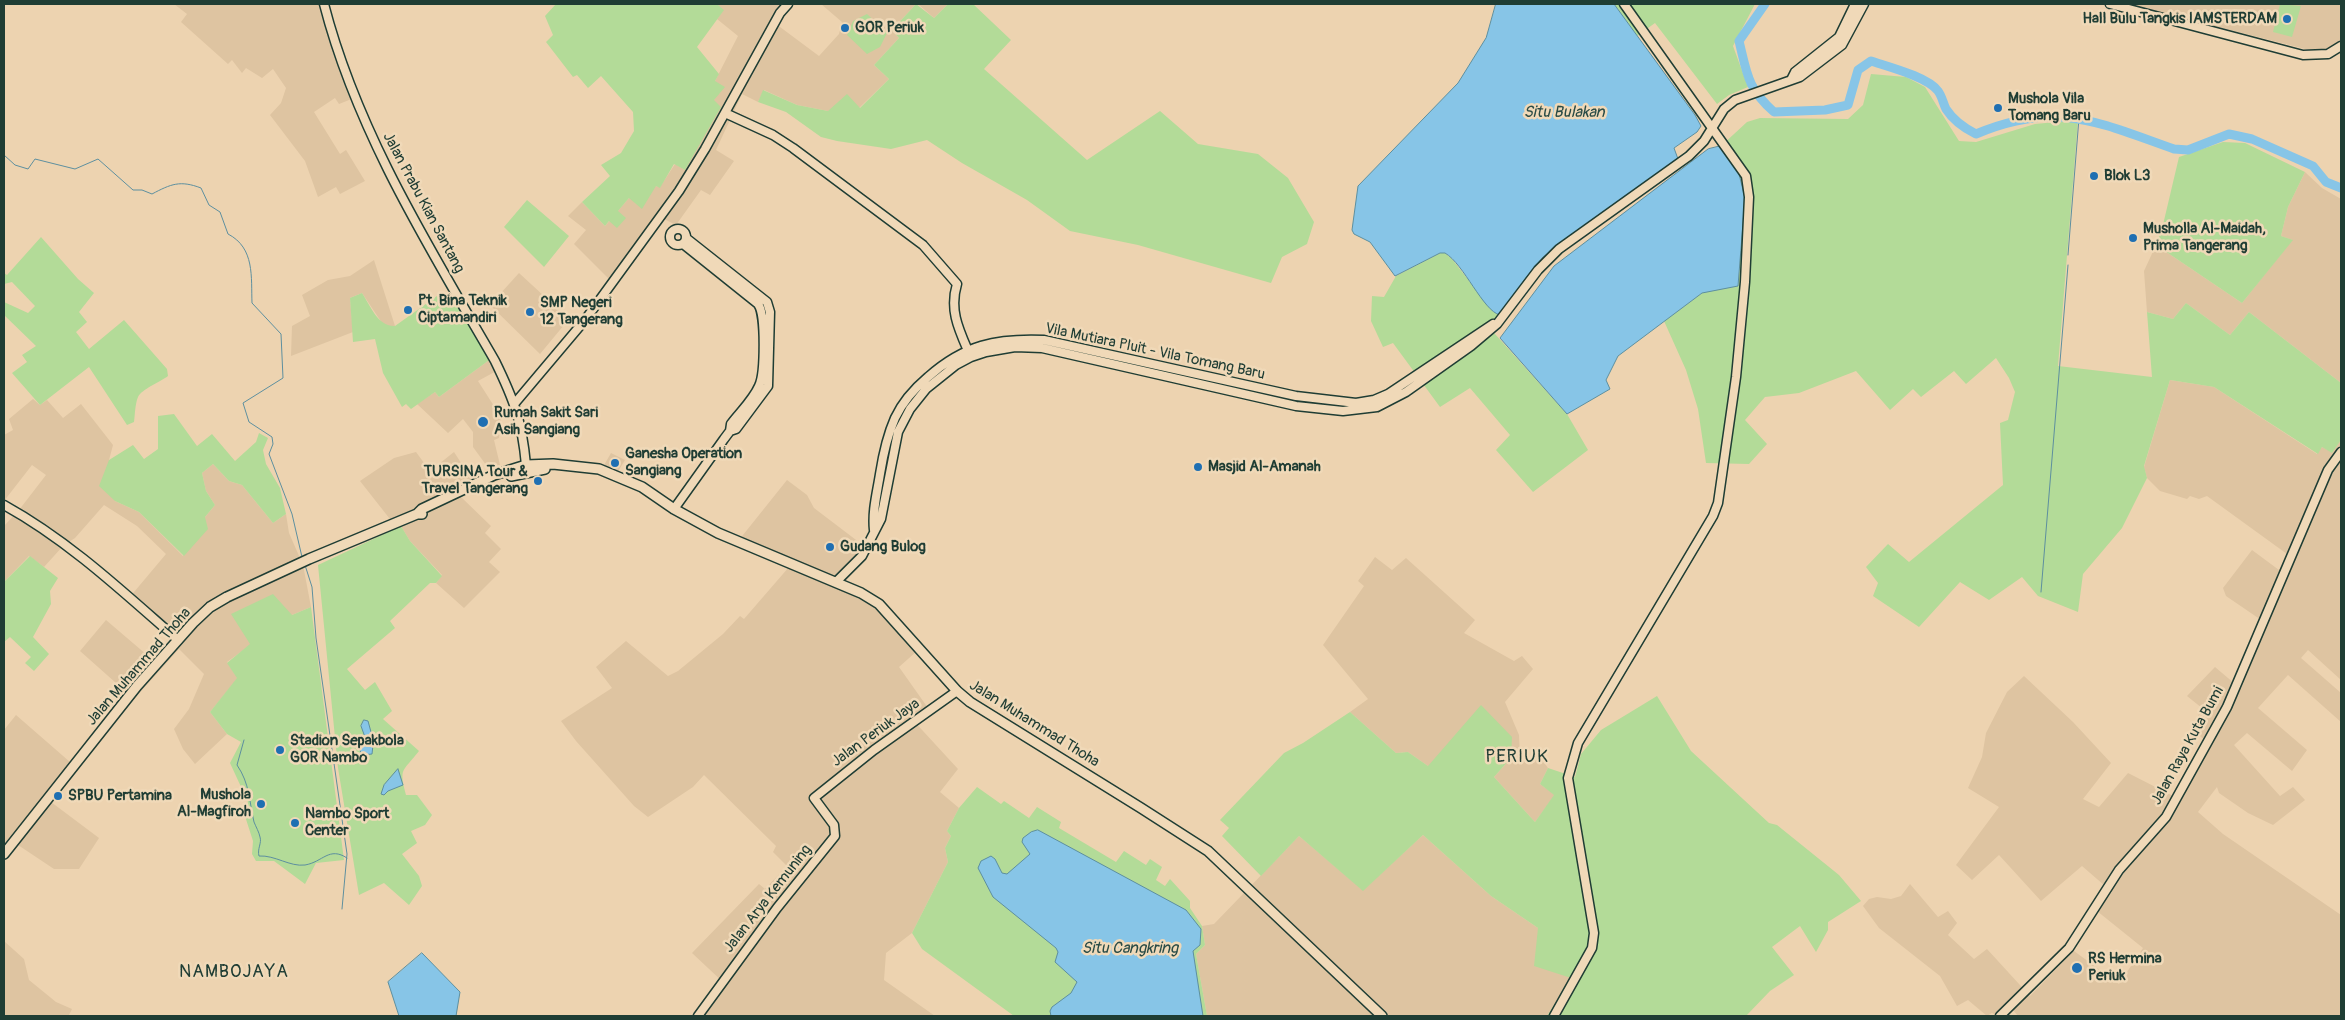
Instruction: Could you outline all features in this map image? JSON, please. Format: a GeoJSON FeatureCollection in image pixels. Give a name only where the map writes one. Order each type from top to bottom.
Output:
{"type":"FeatureCollection","features":[{"type":"Feature","properties":{"kind":"main road","name":"Jalan Muhammad Thoha"},"geometry":{"type":"LineString","coordinates":[[4,854],[137,686],[178,640],[213,606],[227,597],[302,562],[417,514],[424,514],[495,478],[526,465],[553,466],[589,472],[649,494],[674,510],[718,533],[836,582],[879,604],[957,691],[1208,851],[1382,1016]]}},
{"type":"Feature","properties":{"kind":"main road","name":"Jalan Muhammad Thoha"},"geometry":{"type":"LineString","coordinates":[[495,478],[553,466]]}},
{"type":"Feature","properties":{"kind":"street","name":"Jalan Prabu Kian Santang"},"geometry":{"type":"LineString","coordinates":[[324,4],[368,129],[387,169],[495,361],[515,403],[526,465]]}},
{"type":"Feature","properties":{"kind":"street"},"geometry":{"type":"LineString","coordinates":[[515,403],[585,320],[657,222],[700,158],[780,13],[788,4]]}},
{"type":"Feature","properties":{"kind":"street"},"geometry":{"type":"LineString","coordinates":[[1554,1016],[1592,948],[1594,933],[1568,778],[1578,743],[1713,516],[1719,499],[1738,367],[1745,282],[1749,190],[1746,176],[1624,4]]}},
{"type":"Feature","properties":{"kind":"street"},"geometry":{"type":"LineString","coordinates":[[1790,80],[1795,72],[1838,37],[1855,4]]}},
{"type":"Feature","properties":{"kind":"street","name":"Vila Mutiara Pluit - Vila Tomang Baru"},"geometry":{"type":"LineString","coordinates":[[836,582],[862,556],[880,519],[898,432],[910,409],[935,380],[969,353],[1014,347],[1042,348],[1296,406],[1343,411],[1375,403],[1406,392],[1416,380],[1471,346],[1499,321],[1538,270],[1558,249],[1689,156],[1712,128],[1724,109],[1736,100],[1800,77],[1842,45],[1864,4]]}},
{"type":"Feature","properties":{"kind":"street"},"geometry":{"type":"LineString","coordinates":[[2110,4],[2303,55],[2328,54],[2341,46]]}},
{"type":"Feature","properties":{"kind":"street"},"geometry":{"type":"LineString","coordinates":[[725,113],[787,144],[923,246],[957,284],[954,301],[955,317],[961,337],[969,353]]}},
{"type":"Feature","properties":{"kind":"street"},"geometry":{"type":"LineString","coordinates":[[657,222],[671,233],[672,243],[679,246],[684,241],[685,233],[680,229],[671,233]]}},
{"type":"Feature","properties":{"kind":"street"},"geometry":{"type":"LineString","coordinates":[[674,510],[730,431],[736,428],[768,386],[770,308],[764,298],[684,241]]}},
{"type":"Feature","properties":{"kind":"street","name":"Jalan Raya Kuta Bumi"},"geometry":{"type":"LineString","coordinates":[[2000,1016],[2069,948],[2119,870],[2166,817],[2227,707],[2328,470],[2341,452]]}},
{"type":"Feature","properties":{"kind":"street"},"geometry":{"type":"LineString","coordinates":[[4,505],[33,521],[70,546],[178,640]]}},
{"type":"Feature","properties":{"kind":"street","name":"Jalan Periuk Jaya"},"geometry":{"type":"LineString","coordinates":[[814,798],[874,750],[957,691]]}},
{"type":"Feature","properties":{"kind":"street","name":"Jalan Arya Kemuning"},"geometry":{"type":"LineString","coordinates":[[698,1016],[777,908],[835,836],[834,825],[814,798]]}},
{"type":"Feature","properties":{"kind":"shaded area"},"geometry":{"type":"Polygon","coordinates":[[[174,4],[330,4],[328,6],[359,96],[339,104],[335,98],[314,112],[340,154],[346,150],[365,181],[340,194],[336,187],[318,197],[305,161],[270,115],[281,103],[286,88],[273,69],[262,78],[246,68],[242,73],[232,60],[228,64],[181,22],[187,14],[174,4]]]}},
{"type":"Feature","properties":{"kind":"shaded area"},"geometry":{"type":"Polygon","coordinates":[[[717,4],[790,4],[776,24],[819,56],[839,34],[842,22],[821,4],[916,4],[892,30],[899,38],[874,65],[889,79],[859,108],[828,111],[797,105],[764,90],[758,102],[742,94],[716,150],[734,161],[710,195],[701,190],[676,225],[656,215],[609,279],[574,244],[586,230],[568,216],[582,202],[605,226],[629,198],[656,186],[660,187],[675,164],[685,170],[714,100],[715,81],[738,36],[717,19],[723,10],[717,4]]]}},
{"type":"Feature","properties":{"kind":"shaded area"},"geometry":{"type":"Polygon","coordinates":[[[918,4],[948,4],[934,18],[918,4]]]}},
{"type":"Feature","properties":{"kind":"shaded area"},"geometry":{"type":"Polygon","coordinates":[[[2128,4],[2341,4],[2341,45],[2336,49],[2317,52],[2128,4]]]}},
{"type":"Feature","properties":{"kind":"shaded area"},"geometry":{"type":"Polygon","coordinates":[[[2305,172],[2322,188],[2341,199],[2341,383],[2249,312],[2230,335],[2186,303],[2173,319],[2147,312],[2144,271],[2156,245],[2242,303],[2292,240],[2281,236],[2288,207],[2305,172]]]}},
{"type":"Feature","properties":{"kind":"shaded area"},"geometry":{"type":"Polygon","coordinates":[[[374,260],[395,326],[387,326],[382,323],[362,293],[350,298],[353,332],[291,356],[292,326],[310,316],[302,295],[328,280],[350,276],[374,260]]]}},
{"type":"Feature","properties":{"kind":"shaded area","name":"SMP Negeri 12 Tangerang"},"geometry":{"type":"Polygon","coordinates":[[[519,273],[569,319],[540,354],[490,305],[519,273]]]}},
{"type":"Feature","properties":{"kind":"shaded area"},"geometry":{"type":"Polygon","coordinates":[[[492,358],[500,369],[478,381],[501,417],[499,438],[494,440],[500,465],[489,469],[473,447],[473,432],[463,419],[448,433],[417,404],[435,392],[439,397],[492,358]]]}},
{"type":"Feature","properties":{"kind":"shaded area"},"geometry":{"type":"Polygon","coordinates":[[[2170,380],[2214,387],[2317,454],[2322,447],[2332,452],[2341,440],[2341,680],[2308,650],[2301,658],[2341,693],[2341,722],[2288,675],[2258,708],[2307,750],[2292,771],[2247,733],[2234,745],[2280,796],[2293,787],[2305,800],[2273,825],[2248,813],[2219,793],[2217,787],[2198,812],[2223,834],[2341,915],[2341,1013],[2340,1016],[2018,1016],[2013,1010],[2005,1016],[1997,1016],[1992,1013],[1987,1016],[1968,1000],[1957,1006],[1940,976],[1879,928],[1863,906],[1869,899],[1877,897],[1891,899],[1901,896],[1910,884],[1938,917],[1948,911],[1957,923],[1948,935],[1974,959],[1987,949],[2030,996],[2074,951],[2119,984],[2143,948],[2097,911],[2112,892],[2082,866],[2041,901],[1999,855],[1972,880],[1956,865],[1999,807],[1968,788],[1982,757],[1986,733],[2007,692],[2024,676],[2073,722],[2111,763],[2083,799],[2099,807],[2128,773],[2179,799],[2211,745],[2191,729],[2202,708],[2187,696],[2215,667],[2241,689],[2267,624],[2226,596],[2223,588],[2252,550],[2279,570],[2287,554],[2207,496],[2199,499],[2190,496],[2187,499],[2160,491],[2147,478],[2144,467],[2170,380]]]}},
{"type":"Feature","properties":{"kind":"shaded area"},"geometry":{"type":"Polygon","coordinates":[[[33,399],[40,405],[47,400],[63,418],[81,404],[113,445],[109,460],[115,501],[139,512],[183,556],[205,517],[215,505],[206,491],[202,473],[213,464],[229,481],[242,485],[273,523],[286,514],[289,533],[303,565],[311,607],[292,615],[227,662],[238,678],[210,712],[227,734],[195,764],[183,749],[174,729],[189,709],[204,674],[179,649],[134,699],[80,651],[106,620],[154,661],[174,640],[129,598],[166,554],[137,526],[104,505],[75,538],[63,546],[44,567],[29,556],[4,582],[4,526],[46,475],[32,465],[4,501],[4,435],[13,430],[9,419],[33,399]]]}},
{"type":"Feature","properties":{"kind":"shaded area"},"geometry":{"type":"Polygon","coordinates":[[[416,452],[430,471],[454,452],[478,489],[461,497],[491,526],[485,533],[501,549],[489,562],[500,572],[464,608],[436,583],[442,575],[410,541],[401,526],[397,528],[360,481],[394,458],[416,452]]]}},
{"type":"Feature","properties":{"kind":"shaded area"},"geometry":{"type":"Polygon","coordinates":[[[611,453],[625,460],[617,473],[603,467],[611,453]]]}},
{"type":"Feature","properties":{"kind":"shaded area"},"geometry":{"type":"Polygon","coordinates":[[[787,480],[807,495],[814,508],[864,546],[828,584],[870,604],[890,619],[917,651],[899,667],[928,708],[912,719],[958,769],[940,792],[959,808],[947,831],[951,836],[945,848],[948,862],[912,933],[886,953],[884,980],[935,1016],[701,1016],[724,983],[692,953],[759,884],[765,889],[787,866],[773,852],[776,846],[704,775],[693,787],[648,817],[634,806],[576,741],[561,721],[612,688],[596,667],[626,641],[668,676],[678,671],[723,634],[740,616],[744,619],[789,567],[735,545],[787,480]]]}},
{"type":"Feature","properties":{"kind":"shaded area"},"geometry":{"type":"Polygon","coordinates":[[[1375,557],[1392,570],[1406,558],[1475,620],[1464,633],[1514,661],[1522,656],[1533,669],[1505,702],[1519,735],[1520,757],[1543,761],[1548,768],[1540,784],[1555,795],[1535,822],[1494,777],[1511,758],[1428,766],[1408,752],[1396,753],[1350,712],[1368,699],[1323,645],[1364,586],[1358,581],[1375,557]]]}},
{"type":"Feature","properties":{"kind":"shaded area"},"geometry":{"type":"Polygon","coordinates":[[[16,715],[70,762],[43,796],[99,838],[79,869],[54,869],[9,839],[4,845],[4,730],[16,715]]]}},
{"type":"Feature","properties":{"kind":"shaded area"},"geometry":{"type":"Polygon","coordinates":[[[1423,835],[1491,896],[1538,928],[1571,978],[1547,1016],[1207,1016],[1196,954],[1205,945],[1202,926],[1214,924],[1299,836],[1363,890],[1423,835]]]}},
{"type":"Feature","properties":{"kind":"shaded area"},"geometry":{"type":"Polygon","coordinates":[[[4,941],[24,959],[29,980],[56,1002],[72,1009],[69,1015],[71,1016],[4,1016],[4,941]]]}},
{"type":"Feature","properties":{"kind":"green space"},"geometry":{"type":"Polygon","coordinates":[[[556,4],[717,4],[724,10],[697,47],[719,74],[715,81],[725,87],[714,100],[721,107],[685,170],[674,164],[660,188],[656,186],[642,209],[629,198],[618,211],[626,218],[617,228],[609,221],[605,226],[582,202],[610,176],[601,165],[621,153],[634,131],[633,112],[601,76],[588,88],[577,75],[573,77],[546,42],[553,35],[545,16],[556,4]]]}},
{"type":"Feature","properties":{"kind":"green space"},"geometry":{"type":"Polygon","coordinates":[[[916,4],[934,18],[948,4],[973,4],[1011,40],[984,69],[1087,160],[1160,111],[1198,144],[1258,154],[1288,178],[1314,222],[1307,244],[1282,257],[1271,283],[1138,245],[1070,231],[1027,200],[962,163],[927,140],[891,149],[837,141],[821,137],[786,112],[758,102],[763,90],[797,105],[828,111],[847,94],[860,108],[889,79],[874,65],[899,38],[892,30],[916,4]]]}},
{"type":"Feature","properties":{"kind":"green space"},"geometry":{"type":"Polygon","coordinates":[[[1614,4],[1755,4],[1733,46],[1748,87],[1729,95],[1717,104],[1655,23],[1637,36],[1614,4]]]}},
{"type":"Feature","properties":{"kind":"green space","name":"Hall Bulu Tangkis IAMSTERDAM"},"geometry":{"type":"Polygon","coordinates":[[[2280,4],[2301,6],[2292,37],[2273,32],[2280,4]]]}},
{"type":"Feature","properties":{"kind":"green space"},"geometry":{"type":"Polygon","coordinates":[[[867,14],[887,33],[880,47],[867,54],[847,35],[853,21],[867,14]]]}},
{"type":"Feature","properties":{"kind":"green space"},"geometry":{"type":"Polygon","coordinates":[[[1871,74],[1906,77],[1925,87],[1959,141],[1976,142],[2035,124],[2078,120],[2058,366],[2152,377],[2147,312],[2173,319],[2186,303],[2230,335],[2249,312],[2341,383],[2341,440],[2332,453],[2322,447],[2318,454],[2214,387],[2170,380],[2144,466],[2147,478],[2122,528],[2083,574],[2078,612],[2038,596],[2022,577],[1989,600],[1960,582],[1919,627],[1873,596],[1878,583],[1866,567],[1888,544],[1909,562],[2003,485],[2000,423],[2008,420],[2015,392],[2009,378],[1996,358],[1966,384],[1954,371],[1921,397],[1913,389],[1890,410],[1856,371],[1799,393],[1765,397],[1745,420],[1767,444],[1749,464],[1706,463],[1698,409],[1686,370],[1664,321],[1702,293],[1721,146],[1747,122],[1760,118],[1848,119],[1863,105],[1871,74]]]}},
{"type":"Feature","properties":{"kind":"green space"},"geometry":{"type":"Polygon","coordinates":[[[2223,142],[2245,143],[2305,172],[2288,207],[2281,236],[2293,240],[2242,303],[2156,245],[2162,229],[2179,157],[2223,142]]]}},
{"type":"Feature","properties":{"kind":"green space"},"geometry":{"type":"Polygon","coordinates":[[[527,200],[569,236],[544,267],[504,227],[527,200]]]}},
{"type":"Feature","properties":{"kind":"green space"},"geometry":{"type":"Polygon","coordinates":[[[41,237],[78,279],[94,293],[79,312],[87,322],[76,332],[89,349],[124,320],[167,369],[168,376],[147,388],[138,397],[134,422],[127,425],[89,367],[40,405],[12,373],[27,362],[22,355],[36,346],[4,315],[4,302],[28,313],[35,306],[12,282],[4,284],[4,273],[7,275],[41,237]]]}},
{"type":"Feature","properties":{"kind":"green space"},"geometry":{"type":"Polygon","coordinates":[[[1440,253],[1445,253],[1452,259],[1492,310],[1500,315],[1486,324],[1567,414],[1588,450],[1533,492],[1496,450],[1510,435],[1470,388],[1440,407],[1393,343],[1383,347],[1371,321],[1372,296],[1384,297],[1396,276],[1440,253]]]}},
{"type":"Feature","properties":{"kind":"green space"},"geometry":{"type":"Polygon","coordinates":[[[362,293],[379,319],[384,323],[395,326],[437,296],[451,294],[492,358],[439,397],[435,392],[411,409],[406,404],[402,407],[383,373],[375,339],[353,342],[350,298],[362,293]]]}},
{"type":"Feature","properties":{"kind":"green space"},"geometry":{"type":"Polygon","coordinates":[[[174,414],[197,446],[212,434],[235,461],[256,442],[259,433],[268,438],[263,450],[266,464],[280,488],[286,514],[273,523],[242,485],[229,481],[213,464],[202,473],[206,491],[215,505],[205,517],[208,529],[184,556],[139,512],[115,501],[99,486],[109,460],[133,445],[144,459],[158,449],[158,416],[174,414]]]}},
{"type":"Feature","properties":{"kind":"green space"},"geometry":{"type":"Polygon","coordinates":[[[401,526],[410,541],[442,576],[436,583],[430,583],[390,621],[395,628],[347,669],[365,690],[375,682],[392,711],[383,719],[419,751],[404,771],[404,786],[406,795],[417,795],[432,815],[425,825],[411,831],[417,843],[402,854],[419,876],[422,886],[409,905],[384,883],[359,895],[338,768],[318,565],[401,526]]]}},
{"type":"Feature","properties":{"kind":"green space"},"geometry":{"type":"Polygon","coordinates":[[[30,556],[58,578],[50,591],[51,604],[33,637],[49,654],[34,671],[25,663],[31,657],[10,637],[4,642],[4,582],[30,556]]]}},
{"type":"Feature","properties":{"kind":"green space"},"geometry":{"type":"Polygon","coordinates":[[[273,594],[292,615],[311,607],[344,860],[316,863],[305,884],[274,861],[256,861],[252,854],[253,841],[244,813],[248,802],[230,763],[241,742],[227,734],[210,712],[237,678],[227,663],[250,644],[231,614],[273,594]]]}},
{"type":"Feature","properties":{"kind":"green space"},"geometry":{"type":"Polygon","coordinates":[[[1657,696],[1691,751],[1769,823],[1777,825],[1839,875],[1861,901],[1828,922],[1828,930],[1816,952],[1800,926],[1772,947],[1794,975],[1770,991],[1746,1016],[1547,1016],[1571,978],[1534,966],[1538,928],[1491,896],[1423,835],[1363,891],[1299,836],[1261,876],[1222,836],[1229,828],[1220,820],[1284,753],[1303,743],[1350,712],[1396,753],[1408,752],[1428,766],[1481,705],[1512,737],[1511,758],[1494,777],[1535,822],[1554,795],[1540,784],[1548,768],[1575,777],[1581,754],[1601,730],[1657,696]]]}},
{"type":"Feature","properties":{"kind":"green space"},"geometry":{"type":"Polygon","coordinates":[[[977,787],[1001,804],[1004,801],[1029,818],[1037,807],[1061,822],[1059,828],[1116,862],[1124,851],[1146,865],[1150,859],[1162,867],[1156,880],[1165,886],[1170,879],[1190,901],[1190,908],[1202,926],[1205,945],[1196,954],[1207,1016],[1014,1016],[922,949],[912,933],[948,862],[945,848],[951,836],[947,831],[959,808],[977,787]]]}},
{"type":"Feature","properties":{"kind":"water","name":"Situ Bulakan"},"geometry":{"type":"Polygon","coordinates":[[[1496,4],[1614,4],[1695,115],[1701,126],[1697,132],[1674,148],[1678,159],[1543,257],[1500,315],[1487,305],[1459,267],[1445,253],[1440,253],[1395,276],[1370,242],[1354,234],[1352,230],[1358,186],[1458,83],[1486,38],[1496,4]]]}},
{"type":"Feature","properties":{"kind":"water"},"geometry":{"type":"Polygon","coordinates":[[[1721,146],[1739,174],[1745,198],[1738,286],[1702,293],[1618,356],[1606,380],[1610,389],[1567,414],[1500,338],[1554,266],[1708,149],[1721,146]]]}},
{"type":"Feature","properties":{"kind":"water"},"geometry":{"type":"Polygon","coordinates":[[[364,720],[368,721],[374,736],[372,754],[362,755],[358,746],[366,740],[361,726],[364,720]]]}},
{"type":"Feature","properties":{"kind":"water"},"geometry":{"type":"Polygon","coordinates":[[[398,769],[403,785],[388,791],[384,795],[381,794],[384,785],[398,769]]]}},
{"type":"Feature","properties":{"kind":"water","name":"Situ Cangkring"},"geometry":{"type":"Polygon","coordinates":[[[1038,830],[1186,910],[1201,929],[1200,945],[1193,951],[1203,1016],[1051,1016],[1050,1011],[1052,1007],[1071,993],[1077,982],[1055,962],[1058,952],[1056,948],[993,897],[978,868],[981,861],[991,856],[995,859],[1002,873],[1007,874],[1030,854],[1022,842],[1023,838],[1031,832],[1038,830]]]}},
{"type":"Feature","properties":{"kind":"water"},"geometry":{"type":"Polygon","coordinates":[[[422,953],[460,992],[456,1016],[399,1016],[388,982],[422,953]]]}},
{"type":"Feature","properties":{"kind":"waterway"},"geometry":{"type":"LineString","coordinates":[[1765,4],[1739,41],[1749,80],[1758,95],[1774,112],[1825,110],[1848,105],[1858,70],[1871,61],[1926,81],[1939,93],[1952,117],[1976,134],[2030,118],[2054,117],[2099,123],[2174,149],[2188,150],[2229,134],[2252,139],[2313,166],[2326,182],[2341,188]]}},
{"type":"Feature","properties":{"kind":"waterway"},"geometry":{"type":"LineString","coordinates":[[2068,255],[2079,118]]}},
{"type":"Feature","properties":{"kind":"waterway"},"geometry":{"type":"LineString","coordinates":[[4,155],[15,165],[28,169],[35,159],[75,169],[98,159],[133,190],[142,190],[152,194],[176,184],[187,184],[201,188],[209,205],[220,212],[228,234],[237,240],[247,255],[251,273],[252,303],[281,334],[283,378],[243,403],[249,422],[272,437],[273,444],[269,454],[292,514],[302,557]]}},
{"type":"Feature","properties":{"kind":"waterway"},"geometry":{"type":"LineString","coordinates":[[2041,592],[2068,265]]}},
{"type":"Feature","properties":{"kind":"waterway"},"geometry":{"type":"LineString","coordinates":[[305,565],[312,587],[316,638],[347,854],[342,909]]}},
{"type":"Feature","properties":{"kind":"waterway"},"geometry":{"type":"LineString","coordinates":[[244,740],[237,765],[247,786],[254,822],[260,837],[259,856],[271,857],[299,865],[311,863],[331,854],[347,858]]}},
{"type":"Feature","properties":{"kind":"place","name":"Hall Bulu Tangkis IAMSTERDAM"},"geometry":{"type":"Point","coordinates":[2287,19]}},
{"type":"Feature","properties":{"kind":"place","name":"GOR Periuk"},"geometry":{"type":"Point","coordinates":[845,28]}},
{"type":"Feature","properties":{"kind":"place","name":"Mushola Vila Tomang Baru"},"geometry":{"type":"Point","coordinates":[1998,108]}},
{"type":"Feature","properties":{"kind":"place","name":"Blok L3"},"geometry":{"type":"Point","coordinates":[2094,176]}},
{"type":"Feature","properties":{"kind":"place","name":"Musholla Al-Maidah, Prima Tangerang"},"geometry":{"type":"Point","coordinates":[2133,238]}},
{"type":"Feature","properties":{"kind":"place","name":"Pt. Bina Teknik Ciptamandiri"},"geometry":{"type":"Point","coordinates":[408,310]}},
{"type":"Feature","properties":{"kind":"place","name":"SMP Negeri 12 Tangerang"},"geometry":{"type":"Point","coordinates":[530,312]}},
{"type":"Feature","properties":{"kind":"place","name":"Rumah Sakit Sari Asih Sangiang"},"geometry":{"type":"Point","coordinates":[483,422]}},
{"type":"Feature","properties":{"kind":"place","name":"Ganesha Operation Sangiang"},"geometry":{"type":"Point","coordinates":[615,463]}},
{"type":"Feature","properties":{"kind":"place","name":"Masjid Al-Amanah"},"geometry":{"type":"Point","coordinates":[1198,467]}},
{"type":"Feature","properties":{"kind":"place","name":"TURSINA Tour & Travel Tangerang"},"geometry":{"type":"Point","coordinates":[538,481]}},
{"type":"Feature","properties":{"kind":"place","name":"Gudang Bulog"},"geometry":{"type":"Point","coordinates":[830,547]}},
{"type":"Feature","properties":{"kind":"place","name":"Stadion Sepakbola GOR Nambo"},"geometry":{"type":"Point","coordinates":[280,750]}},
{"type":"Feature","properties":{"kind":"place","name":"SPBU Pertamina"},"geometry":{"type":"Point","coordinates":[58,796]}},
{"type":"Feature","properties":{"kind":"place","name":"Mushola Al-Magfiroh"},"geometry":{"type":"Point","coordinates":[261,804]}},
{"type":"Feature","properties":{"kind":"place","name":"Nambo Sport Center"},"geometry":{"type":"Point","coordinates":[295,823]}},
{"type":"Feature","properties":{"kind":"place","name":"RS Hermina Periuk"},"geometry":{"type":"Point","coordinates":[2077,968]}},
{"type":"Feature","properties":{"kind":"district","name":"PERIUK"},"geometry":{"type":"Point","coordinates":[1517,757]}},
{"type":"Feature","properties":{"kind":"district","name":"NAMBOJAYA"},"geometry":{"type":"Point","coordinates":[234,972]}}]}
